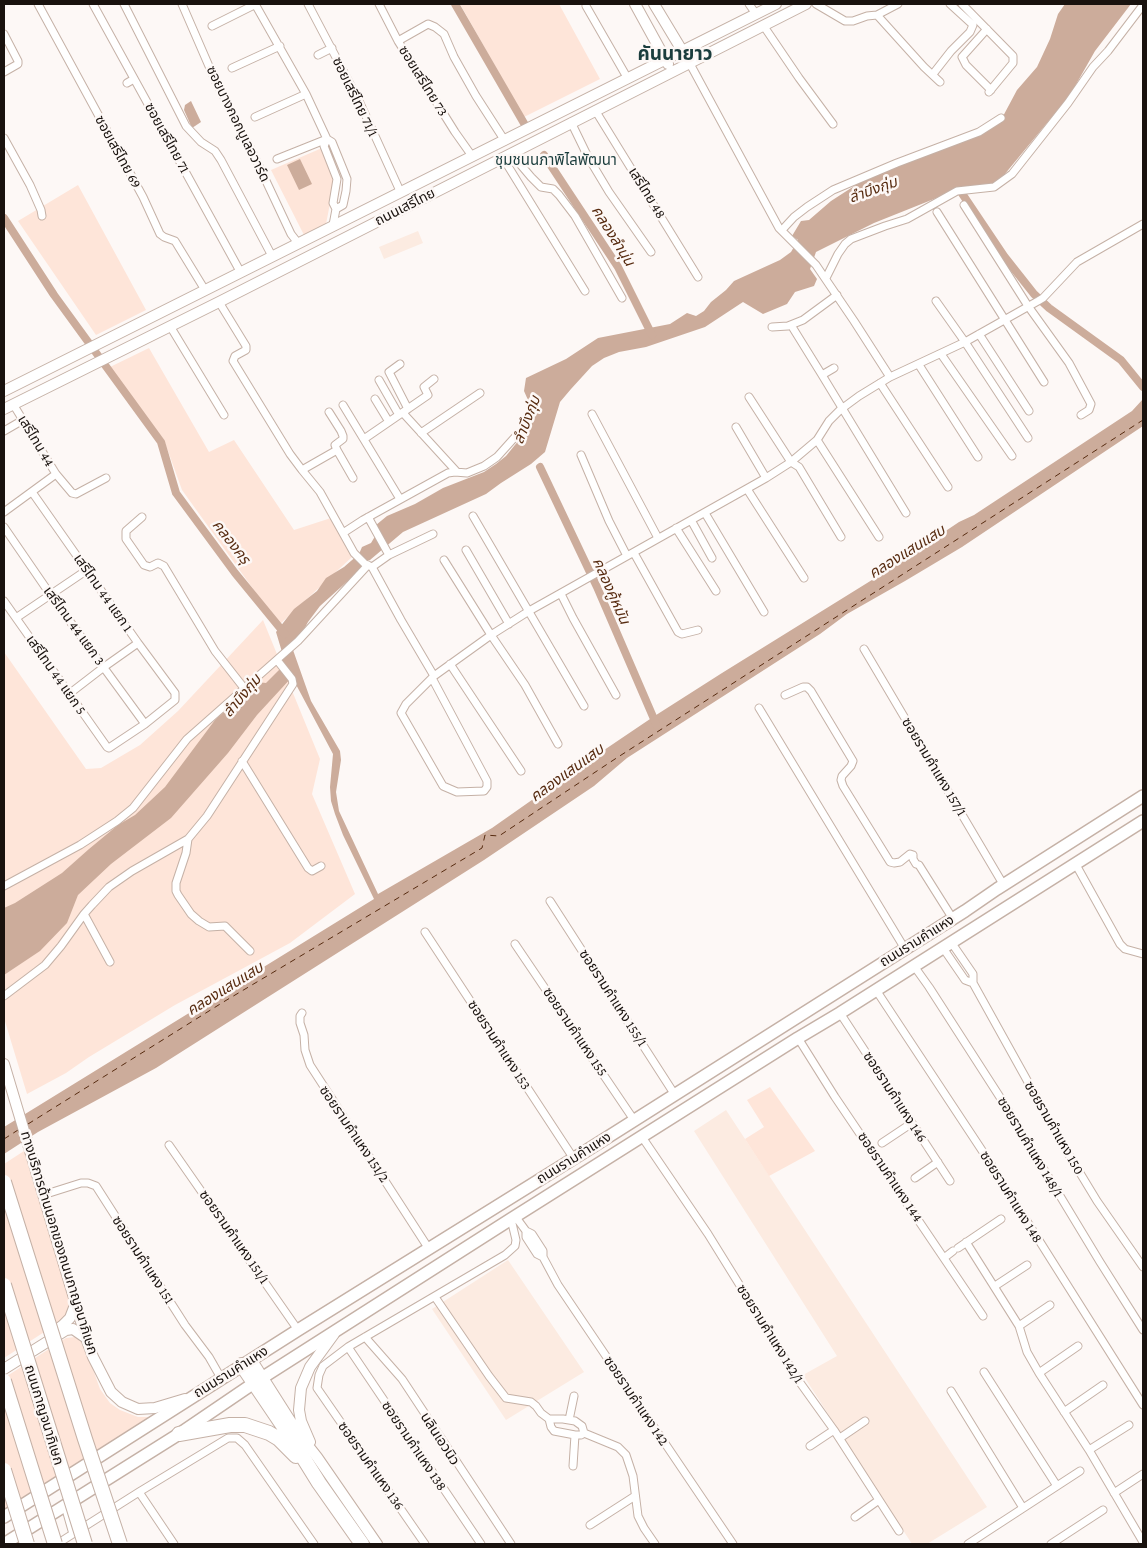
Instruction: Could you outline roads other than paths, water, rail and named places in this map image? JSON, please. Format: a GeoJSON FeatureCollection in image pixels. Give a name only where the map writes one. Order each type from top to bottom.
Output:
{"type":"FeatureCollection","features":[{"type":"Feature","properties":{"kind":"highway"},"geometry":{"type":"LineString","coordinates":[[4,1182],[120,1544]]}},
{"type":"Feature","properties":{"kind":"highway","name":"ถนนกาญจนาภิเษก"},"geometry":{"type":"LineString","coordinates":[[4,1285],[85,1544]]}},
{"type":"Feature","properties":{"kind":"highway"},"geometry":{"type":"LineString","coordinates":[[246,1362],[319,1483],[362,1544]]}},
{"type":"Feature","properties":{"kind":"highway","name":"ถนนกาญจนาภิเษก"},"geometry":{"type":"LineString","coordinates":[[4,1382],[56,1544]]}},
{"type":"Feature","properties":{"kind":"highway"},"geometry":{"type":"LineString","coordinates":[[180,1434],[230,1425],[245,1425],[259,1428],[279,1439],[291,1450],[319,1483]]}},
{"type":"Feature","properties":{"kind":"highway"},"geometry":{"type":"LineString","coordinates":[[4,1470],[27,1544]]}},
{"type":"Feature","properties":{"kind":"main road"},"geometry":{"type":"LineString","coordinates":[[635,4],[672,71]]}},
{"type":"Feature","properties":{"kind":"main road"},"geometry":{"type":"LineString","coordinates":[[654,4],[689,62]]}},
{"type":"Feature","properties":{"kind":"main road","name":"ถนนเสรีไทย"},"geometry":{"type":"LineString","coordinates":[[5,389],[63,362],[400,191],[505,141],[776,4]]}},
{"type":"Feature","properties":{"kind":"main road","name":"ถนนเสรีไทย"},"geometry":{"type":"LineString","coordinates":[[4,409],[806,4]]}},
{"type":"Feature","properties":{"kind":"main road"},"geometry":{"type":"LineString","coordinates":[[298,243],[306,256]]}},
{"type":"Feature","properties":{"kind":"main road","name":"ถนนรามคำแหง"},"geometry":{"type":"LineString","coordinates":[[4,1517],[246,1362],[574,1159],[953,919],[1003,884],[1143,796]]}},
{"type":"Feature","properties":{"kind":"main road"},"geometry":{"type":"LineString","coordinates":[[1123,809],[1118,819],[1123,825],[1131,828]]}},
{"type":"Feature","properties":{"kind":"main road","name":"ถนนรามคำแหง"},"geometry":{"type":"LineString","coordinates":[[4,1544],[180,1434],[258,1380],[513,1217],[840,1013],[1143,820]]}},
{"type":"Feature","properties":{"kind":"main road"},"geometry":{"type":"LineString","coordinates":[[1099,823],[1106,825],[1110,841]]}},
{"type":"Feature","properties":{"kind":"main road","name":"ทางบริการด้านนอกของถนนกาญจนาภิเษก"},"geometry":{"type":"LineString","coordinates":[[4,1064],[75,1305],[93,1357],[111,1392],[122,1402],[138,1409],[155,1408],[192,1397]]}},
{"type":"Feature","properties":{"kind":"main road"},"geometry":{"type":"LineString","coordinates":[[4,1362],[64,1325],[70,1318],[75,1305]]}},
{"type":"Feature","properties":{"kind":"main road"},"geometry":{"type":"LineString","coordinates":[[4,1369],[66,1330],[73,1329],[86,1338]]}},
{"type":"Feature","properties":{"kind":"main road"},"geometry":{"type":"LineString","coordinates":[[317,1457],[301,1421],[299,1399],[304,1378],[310,1366],[335,1332]]}},
{"type":"Feature","properties":{"kind":"main road"},"geometry":{"type":"LineString","coordinates":[[258,1380],[317,1457],[376,1544]]}},
{"type":"Feature","properties":{"kind":"street","name":"ซอยเสรีไทย 69"},"geometry":{"type":"LineString","coordinates":[[38,4],[143,197],[160,234],[175,241],[205,290]]}},
{"type":"Feature","properties":{"kind":"street","name":"ซอยเสรีไทย 71"},"geometry":{"type":"LineString","coordinates":[[93,4],[241,273]]}},
{"type":"Feature","properties":{"kind":"street"},"geometry":{"type":"LineString","coordinates":[[124,4],[186,126],[201,142],[215,151],[221,160],[272,256]]}},
{"type":"Feature","properties":{"kind":"street","name":"ซอยบางกอกบูเลอวาร์ด"},"geometry":{"type":"LineString","coordinates":[[182,4],[215,80],[251,149],[291,234],[298,243]]}},
{"type":"Feature","properties":{"kind":"street"},"geometry":{"type":"LineString","coordinates":[[212,26],[256,4],[306,94],[326,139],[332,142],[347,179],[344,205],[336,208]]}},
{"type":"Feature","properties":{"kind":"street","name":"ซอยเสรีไทย 71/1"},"geometry":{"type":"LineString","coordinates":[[308,4],[360,103],[400,191]]}},
{"type":"Feature","properties":{"kind":"street","name":"ซอยเสรีไทย 73"},"geometry":{"type":"LineString","coordinates":[[378,4],[398,41],[472,156]]}},
{"type":"Feature","properties":{"kind":"street"},"geometry":{"type":"LineString","coordinates":[[749,4],[756,14]]}},
{"type":"Feature","properties":{"kind":"street"},"geometry":{"type":"LineString","coordinates":[[816,4],[845,21],[877,15],[898,4]]}},
{"type":"Feature","properties":{"kind":"street"},"geometry":{"type":"LineString","coordinates":[[932,74],[970,32],[972,25],[950,4]]}},
{"type":"Feature","properties":{"kind":"street"},"geometry":{"type":"LineString","coordinates":[[962,4],[987,29],[1012,55],[1014,59],[1013,63],[990,91],[966,65],[962,57],[987,29]]}},
{"type":"Feature","properties":{"kind":"street"},"geometry":{"type":"LineString","coordinates":[[826,278],[835,258],[848,241],[885,226],[907,220],[955,192],[991,188],[1012,174],[1143,4]]}},
{"type":"Feature","properties":{"kind":"street"},"geometry":{"type":"LineString","coordinates":[[586,6],[628,79]]}},
{"type":"Feature","properties":{"kind":"street"},"geometry":{"type":"LineString","coordinates":[[877,15],[940,82]]}},
{"type":"Feature","properties":{"kind":"street"},"geometry":{"type":"LineString","coordinates":[[398,41],[428,24],[435,26],[444,34],[454,57],[476,96],[505,141]]}},
{"type":"Feature","properties":{"kind":"street"},"geometry":{"type":"LineString","coordinates":[[763,25],[832,124]]}},
{"type":"Feature","properties":{"kind":"street"},"geometry":{"type":"LineString","coordinates":[[4,34],[18,64],[4,72]]}},
{"type":"Feature","properties":{"kind":"street"},"geometry":{"type":"LineString","coordinates":[[232,68],[280,46]]}},
{"type":"Feature","properties":{"kind":"street"},"geometry":{"type":"LineString","coordinates":[[318,55],[332,48]]}},
{"type":"Feature","properties":{"kind":"street"},"geometry":{"type":"LineString","coordinates":[[689,62],[779,228],[816,265],[826,278],[890,377]]}},
{"type":"Feature","properties":{"kind":"street"},"geometry":{"type":"LineString","coordinates":[[127,83],[134,78]]}},
{"type":"Feature","properties":{"kind":"street"},"geometry":{"type":"LineString","coordinates":[[256,117],[306,94]]}},
{"type":"Feature","properties":{"kind":"street","name":"เสรีไทย 48"},"geometry":{"type":"LineString","coordinates":[[595,110],[698,276]]}},
{"type":"Feature","properties":{"kind":"street"},"geometry":{"type":"LineString","coordinates":[[783,231],[794,217],[834,190],[897,163],[979,132],[1001,118]]}},
{"type":"Feature","properties":{"kind":"street"},"geometry":{"type":"LineString","coordinates":[[571,122],[605,186],[651,252]]}},
{"type":"Feature","properties":{"kind":"street"},"geometry":{"type":"LineString","coordinates":[[4,138],[30,185],[42,216]]}},
{"type":"Feature","properties":{"kind":"street"},"geometry":{"type":"LineString","coordinates":[[278,159],[326,139]]}},
{"type":"Feature","properties":{"kind":"street"},"geometry":{"type":"LineString","coordinates":[[326,139],[324,146],[336,179],[333,203],[336,208],[334,225]]}},
{"type":"Feature","properties":{"kind":"street"},"geometry":{"type":"LineString","coordinates":[[514,152],[520,164],[531,177],[541,187],[553,189],[575,216],[622,298]]}},
{"type":"Feature","properties":{"kind":"street"},"geometry":{"type":"LineString","coordinates":[[502,158],[584,291]]}},
{"type":"Feature","properties":{"kind":"street"},"geometry":{"type":"LineString","coordinates":[[336,179],[347,179]]}},
{"type":"Feature","properties":{"kind":"street"},"geometry":{"type":"LineString","coordinates":[[964,205],[1028,306],[1069,363],[1091,404],[1089,410],[1081,415]]}},
{"type":"Feature","properties":{"kind":"street"},"geometry":{"type":"LineString","coordinates":[[938,212],[1044,382]]}},
{"type":"Feature","properties":{"kind":"street"},"geometry":{"type":"LineString","coordinates":[[219,302],[246,346],[246,350],[235,356],[233,362],[290,454],[320,492],[356,555],[368,565],[401,620],[433,677],[487,781],[487,787],[484,791],[460,793],[443,786],[402,713],[406,704],[433,677],[529,611],[766,478],[791,462],[817,440],[829,421],[843,408],[890,377],[965,342],[1040,299],[1077,262],[1143,224]]}},
{"type":"Feature","properties":{"kind":"street"},"geometry":{"type":"LineString","coordinates":[[772,327],[791,325],[803,320],[837,295]]}},
{"type":"Feature","properties":{"kind":"street"},"geometry":{"type":"LineString","coordinates":[[936,302],[965,342],[1028,438]]}},
{"type":"Feature","properties":{"kind":"street"},"geometry":{"type":"LineString","coordinates":[[791,325],[906,513]]}},
{"type":"Feature","properties":{"kind":"street"},"geometry":{"type":"LineString","coordinates":[[170,326],[224,415]]}},
{"type":"Feature","properties":{"kind":"street"},"geometry":{"type":"LineString","coordinates":[[979,334],[1030,411]]}},
{"type":"Feature","properties":{"kind":"street"},"geometry":{"type":"LineString","coordinates":[[941,354],[1012,456]]}},
{"type":"Feature","properties":{"kind":"street"},"geometry":{"type":"LineString","coordinates":[[400,364],[389,372],[404,412]]}},
{"type":"Feature","properties":{"kind":"street"},"geometry":{"type":"LineString","coordinates":[[919,365],[978,457]]}},
{"type":"Feature","properties":{"kind":"street"},"geometry":{"type":"LineString","coordinates":[[822,375],[834,368]]}},
{"type":"Feature","properties":{"kind":"street"},"geometry":{"type":"LineString","coordinates":[[364,439],[428,395],[424,387],[434,379]]}},
{"type":"Feature","properties":{"kind":"street"},"geometry":{"type":"LineString","coordinates":[[379,380],[421,433],[457,472]]}},
{"type":"Feature","properties":{"kind":"street"},"geometry":{"type":"LineString","coordinates":[[880,384],[948,486]]}},
{"type":"Feature","properties":{"kind":"street"},"geometry":{"type":"LineString","coordinates":[[421,433],[480,393]]}},
{"type":"Feature","properties":{"kind":"street"},"geometry":{"type":"LineString","coordinates":[[749,397],[791,462],[799,467],[841,537]]}},
{"type":"Feature","properties":{"kind":"street"},"geometry":{"type":"LineString","coordinates":[[374,399],[388,422]]}},
{"type":"Feature","properties":{"kind":"street","name":"เสรีไทน 44"},"geometry":{"type":"LineString","coordinates":[[4,512],[56,474],[14,404]]}},
{"type":"Feature","properties":{"kind":"street"},"geometry":{"type":"LineString","coordinates":[[343,405],[400,499]]}},
{"type":"Feature","properties":{"kind":"street"},"geometry":{"type":"LineString","coordinates":[[329,412],[343,436],[343,439],[336,445],[336,450],[353,478]]}},
{"type":"Feature","properties":{"kind":"street"},"geometry":{"type":"LineString","coordinates":[[592,414],[658,538]]}},
{"type":"Feature","properties":{"kind":"street"},"geometry":{"type":"LineString","coordinates":[[4,431],[23,420]]}},
{"type":"Feature","properties":{"kind":"street"},"geometry":{"type":"LineString","coordinates":[[736,427],[766,478]]}},
{"type":"Feature","properties":{"kind":"street"},"geometry":{"type":"LineString","coordinates":[[344,533],[368,517],[448,473],[467,472],[484,466],[497,457],[515,437]]}},
{"type":"Feature","properties":{"kind":"street"},"geometry":{"type":"LineString","coordinates":[[817,440],[879,537]]}},
{"type":"Feature","properties":{"kind":"street"},"geometry":{"type":"LineString","coordinates":[[302,470],[336,450]]}},
{"type":"Feature","properties":{"kind":"street"},"geometry":{"type":"LineString","coordinates":[[581,455],[609,521],[678,632],[682,634],[698,630]]}},
{"type":"Feature","properties":{"kind":"street"},"geometry":{"type":"LineString","coordinates":[[56,474],[72,493],[76,494],[106,478]]}},
{"type":"Feature","properties":{"kind":"street"},"geometry":{"type":"LineString","coordinates":[[748,489],[804,578]]}},
{"type":"Feature","properties":{"kind":"street","name":"เสรีไทน 44 แยก 1"},"geometry":{"type":"LineString","coordinates":[[32,492],[175,693],[175,700],[145,724]]}},
{"type":"Feature","properties":{"kind":"street"},"geometry":{"type":"LineString","coordinates":[[705,512],[764,612]]}},
{"type":"Feature","properties":{"kind":"street"},"geometry":{"type":"LineString","coordinates":[[473,516],[584,706]]}},
{"type":"Feature","properties":{"kind":"street"},"geometry":{"type":"LineString","coordinates":[[142,517],[126,531],[126,539],[144,565],[150,567],[158,563],[164,566],[215,651],[244,688]]}},
{"type":"Feature","properties":{"kind":"street"},"geometry":{"type":"LineString","coordinates":[[368,517],[387,552]]}},
{"type":"Feature","properties":{"kind":"street"},"geometry":{"type":"LineString","coordinates":[[691,520],[712,558]]}},
{"type":"Feature","properties":{"kind":"street","name":"เสรีไทน 44 แยก 3"},"geometry":{"type":"LineString","coordinates":[[4,527],[50,594],[145,724]]}},
{"type":"Feature","properties":{"kind":"street"},"geometry":{"type":"LineString","coordinates":[[676,528],[716,591]]}},
{"type":"Feature","properties":{"kind":"street"},"geometry":{"type":"LineString","coordinates":[[4,886],[80,846],[133,808],[187,739],[244,688],[278,661],[368,565],[387,552],[432,534]]}},
{"type":"Feature","properties":{"kind":"street"},"geometry":{"type":"LineString","coordinates":[[466,550],[509,624]]}},
{"type":"Feature","properties":{"kind":"street"},"geometry":{"type":"LineString","coordinates":[[444,560],[525,685],[558,744]]}},
{"type":"Feature","properties":{"kind":"street"},"geometry":{"type":"LineString","coordinates":[[16,618],[87,570]]}},
{"type":"Feature","properties":{"kind":"street"},"geometry":{"type":"LineString","coordinates":[[561,594],[616,695]]}},
{"type":"Feature","properties":{"kind":"street","name":"เสรีไทน 44 แยก 5"},"geometry":{"type":"LineString","coordinates":[[4,601],[109,748],[145,724]]}},
{"type":"Feature","properties":{"kind":"street"},"geometry":{"type":"LineString","coordinates":[[69,694],[138,643]]}},
{"type":"Feature","properties":{"kind":"street","name":"ซอยรามคำแหง 157/1"},"geometry":{"type":"LineString","coordinates":[[864,649],[1003,884]]}},
{"type":"Feature","properties":{"kind":"street"},"geometry":{"type":"LineString","coordinates":[[4,996],[45,965],[92,904],[109,887],[132,871],[188,839],[212,809],[293,684],[292,679],[278,661]]}},
{"type":"Feature","properties":{"kind":"street"},"geometry":{"type":"LineString","coordinates":[[450,664],[521,771]]}},
{"type":"Feature","properties":{"kind":"street"},"geometry":{"type":"LineString","coordinates":[[785,695],[803,687],[807,687],[811,691],[853,761],[842,776],[843,786],[890,862],[900,862],[910,854],[917,856],[920,862],[919,865],[953,919]]}},
{"type":"Feature","properties":{"kind":"street"},"geometry":{"type":"LineString","coordinates":[[759,708],[904,949]]}},
{"type":"Feature","properties":{"kind":"street"},"geometry":{"type":"LineString","coordinates":[[242,761],[308,868],[312,871],[321,866]]}},
{"type":"Feature","properties":{"kind":"street"},"geometry":{"type":"LineString","coordinates":[[188,839],[186,853],[176,884],[178,895],[191,914],[199,921],[209,927],[225,926],[250,951]]}},
{"type":"Feature","properties":{"kind":"street"},"geometry":{"type":"LineString","coordinates":[[1075,863],[1120,944],[1125,949],[1143,954]]}},
{"type":"Feature","properties":{"kind":"street","name":"ซอยรามคำแหง 155/1"},"geometry":{"type":"LineString","coordinates":[[550,902],[675,1095]]}},
{"type":"Feature","properties":{"kind":"street"},"geometry":{"type":"LineString","coordinates":[[84,914],[110,962]]}},
{"type":"Feature","properties":{"kind":"street","name":"ซอยรามคำแหง 153"},"geometry":{"type":"LineString","coordinates":[[425,932],[574,1159]]}},
{"type":"Feature","properties":{"kind":"street","name":"ซอยรามคำแหง 155"},"geometry":{"type":"LineString","coordinates":[[516,944],[634,1120]]}},
{"type":"Feature","properties":{"kind":"street","name":"ซอยรามคำแหง 150"},"geometry":{"type":"LineString","coordinates":[[947,945],[973,974],[973,983],[1063,1145],[1097,1201],[1143,1267]]}},
{"type":"Feature","properties":{"kind":"street","name":"ซอยรามคำแหง 148/1"},"geometry":{"type":"LineString","coordinates":[[914,966],[1005,1105],[1143,1330]]}},
{"type":"Feature","properties":{"kind":"street","name":"ซอยรามคำแหง 148"},"geometry":{"type":"LineString","coordinates":[[876,990],[987,1158],[1143,1405]]}},
{"type":"Feature","properties":{"kind":"street","name":"ซอยรามคำแหง 151/2"},"geometry":{"type":"LineString","coordinates":[[302,1013],[299,1017],[304,1035],[305,1050],[310,1065],[429,1249]]}},
{"type":"Feature","properties":{"kind":"street","name":"ซอยรามคำแหง 146"},"geometry":{"type":"LineString","coordinates":[[840,1013],[950,1181]]}},
{"type":"Feature","properties":{"kind":"street","name":"ซอยรามคำแหง 144"},"geometry":{"type":"LineString","coordinates":[[798,1038],[983,1316]]}},
{"type":"Feature","properties":{"kind":"street"},"geometry":{"type":"LineString","coordinates":[[882,1143],[912,1123]]}},
{"type":"Feature","properties":{"kind":"street","name":"ซอยรามคำแหง 142/1"},"geometry":{"type":"LineString","coordinates":[[642,1137],[708,1234],[801,1384],[840,1438],[899,1531]]}},
{"type":"Feature","properties":{"kind":"street","name":"ซอยรามคำแหง 151/1"},"geometry":{"type":"LineString","coordinates":[[168,1145],[298,1330]]}},
{"type":"Feature","properties":{"kind":"street"},"geometry":{"type":"LineString","coordinates":[[915,1178],[938,1162]]}},
{"type":"Feature","properties":{"kind":"street","name":"ซอยรามคำแหง 151"},"geometry":{"type":"LineString","coordinates":[[44,1195],[81,1184],[88,1183],[96,1186],[221,1378]]}},
{"type":"Feature","properties":{"kind":"street"},"geometry":{"type":"LineString","coordinates":[[348,1347],[505,1255],[515,1246],[513,1217]]}},
{"type":"Feature","properties":{"kind":"street","name":"ซอยรามคำแหง 142"},"geometry":{"type":"LineString","coordinates":[[513,1217],[526,1231],[526,1237],[537,1254],[543,1257],[568,1301],[733,1544]]}},
{"type":"Feature","properties":{"kind":"street"},"geometry":{"type":"LineString","coordinates":[[944,1258],[1001,1219]]}},
{"type":"Feature","properties":{"kind":"street"},"geometry":{"type":"LineString","coordinates":[[966,1242],[1019,1326],[1027,1352],[1039,1373],[1089,1450],[1114,1493],[1140,1530],[1143,1542]]}},
{"type":"Feature","properties":{"kind":"street"},"geometry":{"type":"LineString","coordinates":[[994,1286],[1027,1265]]}},
{"type":"Feature","properties":{"kind":"street"},"geometry":{"type":"LineString","coordinates":[[435,1297],[506,1398],[530,1402],[536,1406],[549,1419],[554,1431],[575,1435],[584,1433],[618,1447],[626,1455],[630,1465],[638,1516],[654,1544]]}},
{"type":"Feature","properties":{"kind":"street"},"geometry":{"type":"LineString","coordinates":[[1019,1326],[1050,1305]]}},
{"type":"Feature","properties":{"kind":"street","name":"นลินเอวนิว"},"geometry":{"type":"LineString","coordinates":[[365,1336],[402,1379],[511,1544]]}},
{"type":"Feature","properties":{"kind":"street"},"geometry":{"type":"LineString","coordinates":[[1039,1373],[1078,1346]]}},
{"type":"Feature","properties":{"kind":"street","name":"ซอยรามคำแหง 136"},"geometry":{"type":"LineString","coordinates":[[348,1347],[323,1366],[318,1375],[317,1388],[425,1544]]}},
{"type":"Feature","properties":{"kind":"street","name":"ซอยรามคำแหง 138"},"geometry":{"type":"LineString","coordinates":[[348,1347],[481,1544]]}},
{"type":"Feature","properties":{"kind":"street"},"geometry":{"type":"LineString","coordinates":[[984,1372],[1057,1486]]}},
{"type":"Feature","properties":{"kind":"street"},"geometry":{"type":"LineString","coordinates":[[1064,1412],[1103,1385]]}},
{"type":"Feature","properties":{"kind":"street"},"geometry":{"type":"LineString","coordinates":[[951,1391],[1023,1508]]}},
{"type":"Feature","properties":{"kind":"street"},"geometry":{"type":"LineString","coordinates":[[569,1420],[574,1396]]}},
{"type":"Feature","properties":{"kind":"street"},"geometry":{"type":"LineString","coordinates":[[549,1419],[569,1420],[582,1426],[584,1433]]}},
{"type":"Feature","properties":{"kind":"street"},"geometry":{"type":"LineString","coordinates":[[840,1438],[865,1421]]}},
{"type":"Feature","properties":{"kind":"street"},"geometry":{"type":"LineString","coordinates":[[1089,1450],[1129,1425]]}},
{"type":"Feature","properties":{"kind":"street"},"geometry":{"type":"LineString","coordinates":[[810,1446],[834,1430]]}},
{"type":"Feature","properties":{"kind":"street"},"geometry":{"type":"LineString","coordinates":[[573,1466],[575,1435]]}},
{"type":"Feature","properties":{"kind":"street"},"geometry":{"type":"LineString","coordinates":[[56,1544],[228,1438],[237,1438],[246,1444],[314,1544]]}},
{"type":"Feature","properties":{"kind":"street"},"geometry":{"type":"LineString","coordinates":[[968,1544],[1080,1471]]}},
{"type":"Feature","properties":{"kind":"street"},"geometry":{"type":"LineString","coordinates":[[1114,1493],[1143,1474]]}},
{"type":"Feature","properties":{"kind":"street"},"geometry":{"type":"LineString","coordinates":[[139,1492],[174,1544]]}},
{"type":"Feature","properties":{"kind":"street"},"geometry":{"type":"LineString","coordinates":[[590,1525],[635,1496]]}},
{"type":"Feature","properties":{"kind":"street"},"geometry":{"type":"LineString","coordinates":[[855,1517],[879,1500]]}},
{"type":"Feature","properties":{"kind":"street"},"geometry":{"type":"LineString","coordinates":[[65,1506],[74,1534]]}},
{"type":"Feature","properties":{"kind":"street"},"geometry":{"type":"LineString","coordinates":[[1051,1544],[1103,1510]]}},
{"type":"Feature","properties":{"kind":"water","name":"ลำบึงกุ่ม"},"geometry":{"type":"Polygon","coordinates":[[[1065,4],[1131,4],[1095,51],[1070,95],[995,186],[949,193],[874,223],[816,252],[810,269],[817,279],[814,286],[795,292],[787,304],[763,314],[743,302],[705,327],[646,347],[619,352],[604,358],[592,366],[560,402],[545,452],[531,464],[486,494],[403,532],[370,560],[366,561],[364,568],[320,606],[308,622],[293,650],[311,701],[340,751],[341,760],[336,792],[339,811],[378,894],[492,828],[653,717],[880,575],[959,522],[974,515],[1132,411],[1143,399],[1143,426],[962,547],[847,614],[820,634],[627,758],[594,786],[484,860],[156,1068],[38,1132],[4,1154],[4,1127],[374,899],[343,835],[331,801],[330,787],[333,754],[292,677],[257,715],[228,753],[171,818],[111,864],[78,895],[67,923],[40,951],[4,975],[4,908],[62,873],[118,825],[135,815],[165,787],[215,720],[257,682],[266,683],[282,667],[282,652],[276,632],[294,609],[317,591],[326,578],[344,567],[359,554],[362,547],[371,543],[377,533],[376,525],[387,516],[415,504],[443,488],[484,472],[506,456],[519,440],[527,424],[528,400],[524,391],[526,378],[566,359],[598,338],[670,324],[687,313],[696,316],[704,311],[734,281],[780,260],[791,252],[798,240],[792,236],[801,221],[809,220],[831,201],[862,181],[1001,120],[1017,90],[1037,67],[1050,39],[1058,14],[1065,4]]]}},
{"type":"Feature","properties":{"kind":"water"},"geometry":{"type":"Polygon","coordinates":[[[191,101],[201,122],[192,128],[184,110],[185,105],[191,101]]]}},
{"type":"Feature","properties":{"kind":"water"},"geometry":{"type":"Polygon","coordinates":[[[300,159],[312,184],[299,190],[287,165],[300,159]]]}},
{"type":"Feature","properties":{"kind":"waterway","name":"คลองลำนุ่น"},"geometry":{"type":"LineString","coordinates":[[455,4],[525,125]]}},
{"type":"Feature","properties":{"kind":"waterway","name":"คลองลำนุ่น"},"geometry":{"type":"LineString","coordinates":[[544,155],[618,267],[652,335]]}},
{"type":"Feature","properties":{"kind":"waterway"},"geometry":{"type":"LineString","coordinates":[[957,186],[1004,256],[1034,294],[1049,308],[1121,360],[1143,387]]}},
{"type":"Feature","properties":{"kind":"waterway","name":"คลองครุ"},"geometry":{"type":"LineString","coordinates":[[4,218],[54,295],[161,442],[176,493],[235,573],[285,634]]}},
{"type":"Feature","properties":{"kind":"waterway","name":"คลองคู้หมัน"},"geometry":{"type":"LineString","coordinates":[[540,467],[597,587],[657,726]]}},
{"type":"Feature","properties":{"kind":"district","name":"คันนายาว"},"geometry":{"type":"Point","coordinates":[675,54]}},
{"type":"Feature","properties":{"kind":"district","name":"ชุมชนนภาพิไลพัฒนา"},"geometry":{"type":"Point","coordinates":[556,160]}},
{"type":"Feature","properties":{"kind":"water label","name":"คลองแสนแสบ"},"geometry":{"type":"Point","coordinates":[907,552]}},
{"type":"Feature","properties":{"kind":"water label","name":"คลองแสนแสบ"},"geometry":{"type":"Point","coordinates":[567,773]}},
{"type":"Feature","properties":{"kind":"water label","name":"คลองแสนแสบ"},"geometry":{"type":"Point","coordinates":[225,989]}}]}
